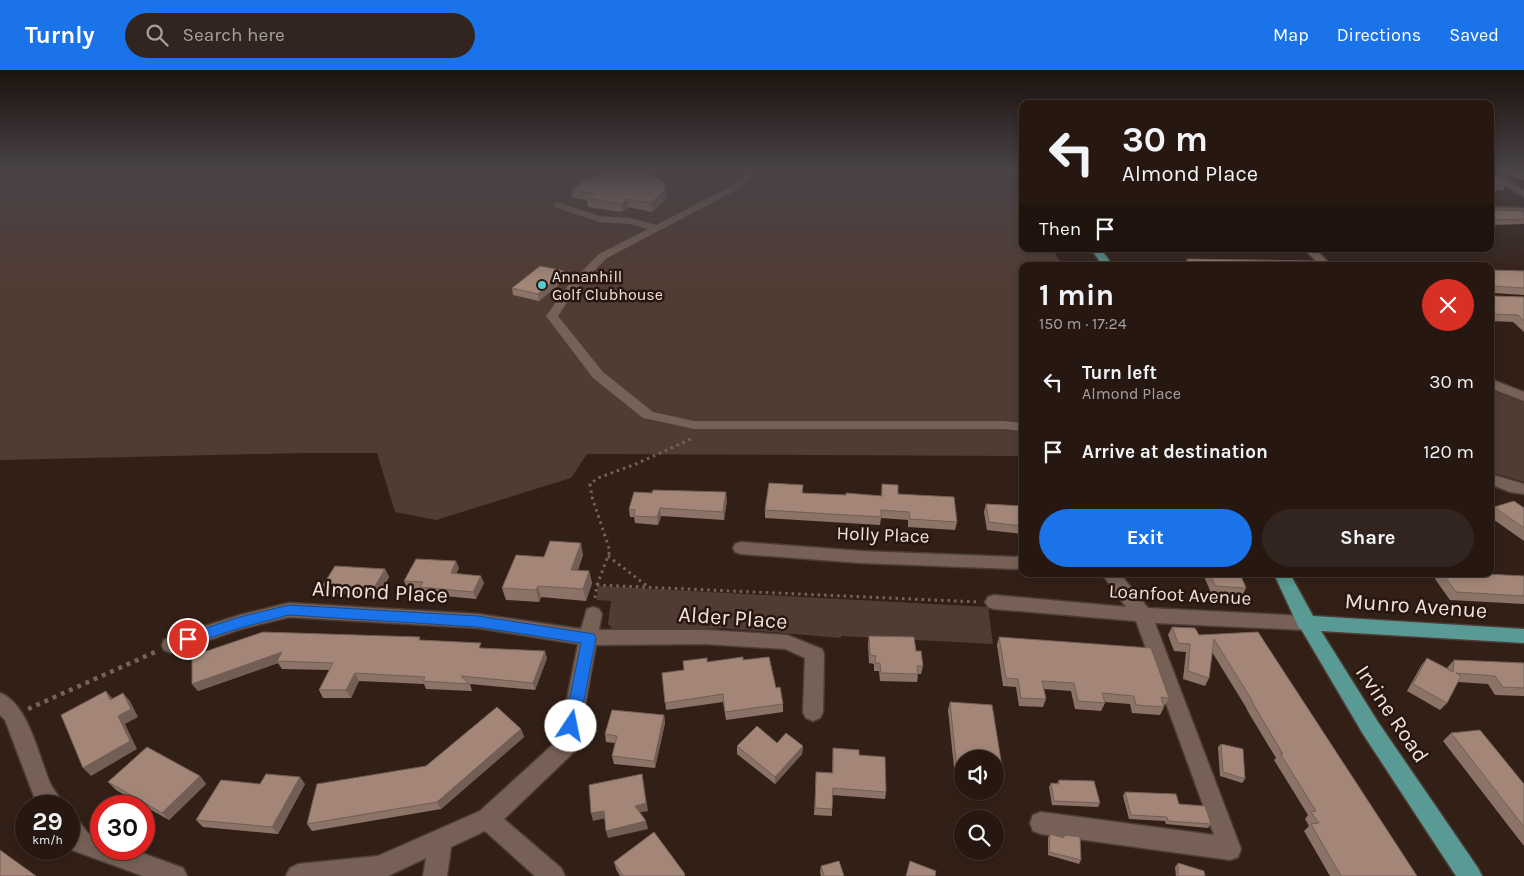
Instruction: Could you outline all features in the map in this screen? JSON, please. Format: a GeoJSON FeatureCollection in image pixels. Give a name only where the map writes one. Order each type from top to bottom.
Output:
{"type":"FeatureCollection","features":[{"type":"Feature","properties":{"kind":"main road","name":"Irvine Road"},"geometry":{"type":"LineString","coordinates":[[1283,577],[1305,623],[1337,676],[1470,876]]}},
{"type":"Feature","properties":{"kind":"main road","name":"Munro Avenue"},"geometry":{"type":"LineString","coordinates":[[1305,623],[1524,636]]}},
{"type":"Feature","properties":{"kind":"street"},"geometry":{"type":"LineString","coordinates":[[568,209],[598,219],[631,220],[656,228]]}},
{"type":"Feature","properties":{"kind":"street"},"geometry":{"type":"LineString","coordinates":[[694,209],[603,256],[573,286],[552,316],[598,374],[648,415],[694,425],[1003,425],[1019,427]]}},
{"type":"Feature","properties":{"kind":"street"},"geometry":{"type":"LineString","coordinates":[[1494,210],[1524,211]]}},
{"type":"Feature","properties":{"kind":"street"},"geometry":{"type":"LineString","coordinates":[[1312,252],[1323,262]]}},
{"type":"Feature","properties":{"kind":"street"},"geometry":{"type":"LineString","coordinates":[[1494,385],[1524,397]]}},
{"type":"Feature","properties":{"kind":"street"},"geometry":{"type":"LineString","coordinates":[[1494,480],[1515,488],[1524,489]]}},
{"type":"Feature","properties":{"kind":"street","name":"Holly Place"},"geometry":{"type":"LineString","coordinates":[[741,548],[861,556],[1019,562]]}},
{"type":"Feature","properties":{"kind":"street"},"geometry":{"type":"LineString","coordinates":[[1041,823],[1230,849],[1143,615],[1114,577]]}},
{"type":"Feature","properties":{"kind":"street","name":"Loanfoot Avenue"},"geometry":{"type":"LineString","coordinates":[[994,602],[1143,615],[1305,623]]}},
{"type":"Feature","properties":{"kind":"street","name":"Almond Place"},"geometry":{"type":"LineString","coordinates":[[171,645],[240,622],[289,610],[478,621],[589,638]]}},
{"type":"Feature","properties":{"kind":"street"},"geometry":{"type":"LineString","coordinates":[[298,876],[379,868],[488,820],[568,744],[593,614]]}},
{"type":"Feature","properties":{"kind":"street","name":"Alder Place"},"geometry":{"type":"LineString","coordinates":[[589,638],[705,637],[787,642],[814,654],[813,712]]}},
{"type":"Feature","properties":{"kind":"street"},"geometry":{"type":"LineString","coordinates":[[7,709],[45,795]]}},
{"type":"Feature","properties":{"kind":"street"},"geometry":{"type":"LineString","coordinates":[[488,820],[552,876]]}},
{"type":"Feature","properties":{"kind":"street"},"geometry":{"type":"LineString","coordinates":[[435,876],[441,840]]}},
{"type":"Feature","properties":{"kind":"street"},"geometry":{"type":"LineString","coordinates":[[80,842],[175,876]]}},
{"type":"Feature","properties":{"kind":"path"},"geometry":{"type":"LineString","coordinates":[[593,614],[596,585],[610,551],[592,497],[590,484],[598,478],[636,464],[721,425]]}},
{"type":"Feature","properties":{"kind":"path"},"geometry":{"type":"LineString","coordinates":[[608,556],[649,587]]}},
{"type":"Feature","properties":{"kind":"path"},"geometry":{"type":"LineString","coordinates":[[596,585],[994,602]]}},
{"type":"Feature","properties":{"kind":"path"},"geometry":{"type":"LineString","coordinates":[[7,709],[171,645]]}},
{"type":"Feature","properties":{"kind":"shaded area"},"geometry":{"type":"Polygon","coordinates":[[[0,209],[1019,209],[1019,252],[1054,252],[1060,262],[1019,262],[1019,456],[587,454],[571,478],[436,520],[395,512],[377,453],[0,460],[0,209]]]}},
{"type":"Feature","properties":{"kind":"shaded area"},"geometry":{"type":"Polygon","coordinates":[[[1494,388],[1524,400],[1524,482],[1494,473],[1494,388]]]}},
{"type":"Feature","properties":{"kind":"shaded area"},"geometry":{"type":"Polygon","coordinates":[[[598,586],[988,607],[993,644],[841,636],[841,638],[722,628],[617,634],[608,624],[611,601],[597,600],[598,586]]]}},
{"type":"Feature","properties":{"kind":"building"},"geometry":{"type":"Polygon","coordinates":[[[1494,210],[1524,211],[1524,219],[1494,220],[1494,210]]]}},
{"type":"Feature","properties":{"kind":"building"},"geometry":{"type":"Polygon","coordinates":[[[1187,259],[1314,261],[1312,262],[1189,262],[1187,259]]]}},
{"type":"Feature","properties":{"kind":"building"},"geometry":{"type":"Polygon","coordinates":[[[540,266],[565,271],[538,294],[512,288],[540,266]]]}},
{"type":"Feature","properties":{"kind":"building"},"geometry":{"type":"Polygon","coordinates":[[[1494,270],[1524,271],[1524,288],[1494,286],[1494,270]]]}},
{"type":"Feature","properties":{"kind":"building"},"geometry":{"type":"Polygon","coordinates":[[[1494,296],[1524,297],[1524,321],[1518,315],[1494,314],[1494,296]]]}},
{"type":"Feature","properties":{"kind":"building"},"geometry":{"type":"Polygon","coordinates":[[[769,483],[803,485],[802,493],[846,495],[846,493],[882,496],[882,484],[898,485],[898,494],[954,497],[957,522],[910,519],[909,512],[881,510],[881,517],[765,510],[769,483]]]}},
{"type":"Feature","properties":{"kind":"building"},"geometry":{"type":"Polygon","coordinates":[[[653,490],[726,492],[723,512],[660,508],[657,517],[634,516],[635,510],[629,509],[634,492],[652,493],[653,490]]]}},
{"type":"Feature","properties":{"kind":"building"},"geometry":{"type":"Polygon","coordinates":[[[1514,501],[1524,508],[1524,528],[1494,507],[1514,501]]]}},
{"type":"Feature","properties":{"kind":"building"},"geometry":{"type":"Polygon","coordinates":[[[986,504],[1019,506],[1019,526],[989,522],[986,504]]]}},
{"type":"Feature","properties":{"kind":"building"},"geometry":{"type":"Polygon","coordinates":[[[550,541],[581,543],[571,570],[589,571],[583,589],[538,586],[536,590],[502,588],[516,555],[544,557],[550,541]]]}},
{"type":"Feature","properties":{"kind":"building"},"geometry":{"type":"Polygon","coordinates":[[[416,559],[456,561],[451,573],[481,576],[473,592],[420,587],[423,582],[404,581],[416,559]]]}},
{"type":"Feature","properties":{"kind":"building"},"geometry":{"type":"Polygon","coordinates":[[[335,566],[385,569],[374,588],[323,585],[335,566]]]}},
{"type":"Feature","properties":{"kind":"building"},"geometry":{"type":"Polygon","coordinates":[[[1494,574],[1524,576],[1524,596],[1456,592],[1445,577],[1494,577],[1494,574]]]}},
{"type":"Feature","properties":{"kind":"building"},"geometry":{"type":"Polygon","coordinates":[[[1211,577],[1241,577],[1246,588],[1215,586],[1211,577]]]}},
{"type":"Feature","properties":{"kind":"building"},"geometry":{"type":"Polygon","coordinates":[[[1172,627],[1195,628],[1199,635],[1258,632],[1417,876],[1341,876],[1311,824],[1319,823],[1311,812],[1316,811],[1214,639],[1209,678],[1188,671],[1190,644],[1178,643],[1172,627]]]}},
{"type":"Feature","properties":{"kind":"building"},"geometry":{"type":"Polygon","coordinates":[[[263,632],[420,637],[419,640],[481,643],[479,648],[545,651],[533,683],[461,676],[469,684],[423,681],[425,677],[355,673],[346,690],[319,690],[333,663],[277,661],[282,652],[192,684],[192,656],[263,632]]]}},
{"type":"Feature","properties":{"kind":"building"},"geometry":{"type":"Polygon","coordinates":[[[869,636],[914,637],[916,651],[921,651],[923,666],[917,666],[918,674],[881,673],[880,663],[875,663],[876,656],[870,655],[869,636]]]}},
{"type":"Feature","properties":{"kind":"building"},"geometry":{"type":"Polygon","coordinates":[[[999,637],[1151,648],[1169,698],[1161,697],[1164,707],[1136,705],[1134,696],[1102,693],[1105,703],[1078,701],[1074,683],[1042,681],[1046,699],[1021,698],[1018,679],[1006,678],[999,637]]]}},
{"type":"Feature","properties":{"kind":"building"},"geometry":{"type":"Polygon","coordinates":[[[743,657],[743,660],[769,657],[776,688],[780,687],[783,704],[725,712],[723,694],[665,703],[662,673],[684,670],[683,661],[707,658],[707,662],[743,657]]]}},
{"type":"Feature","properties":{"kind":"building"},"geometry":{"type":"Polygon","coordinates":[[[1427,658],[1453,672],[1454,660],[1524,663],[1524,688],[1503,687],[1495,676],[1456,673],[1461,676],[1447,703],[1413,684],[1427,658]]]}},
{"type":"Feature","properties":{"kind":"building"},"geometry":{"type":"Polygon","coordinates":[[[106,691],[110,700],[123,693],[131,709],[118,716],[130,741],[83,768],[61,715],[106,691]]]}},
{"type":"Feature","properties":{"kind":"building"},"geometry":{"type":"Polygon","coordinates":[[[950,702],[992,705],[999,750],[955,750],[950,702]]]}},
{"type":"Feature","properties":{"kind":"building"},"geometry":{"type":"Polygon","coordinates":[[[497,707],[521,729],[437,802],[307,824],[317,784],[426,766],[497,707]]]}},
{"type":"Feature","properties":{"kind":"building"},"geometry":{"type":"Polygon","coordinates":[[[612,710],[664,715],[654,761],[612,756],[617,736],[605,734],[612,710]]]}},
{"type":"Feature","properties":{"kind":"building"},"geometry":{"type":"Polygon","coordinates":[[[757,726],[777,743],[786,733],[803,746],[775,777],[737,746],[757,726]]]}},
{"type":"Feature","properties":{"kind":"building"},"geometry":{"type":"Polygon","coordinates":[[[1480,730],[1524,784],[1524,827],[1451,733],[1480,730]]]}},
{"type":"Feature","properties":{"kind":"building"},"geometry":{"type":"Polygon","coordinates":[[[1221,744],[1243,749],[1245,779],[1223,772],[1221,744]]]}},
{"type":"Feature","properties":{"kind":"building"},"geometry":{"type":"Polygon","coordinates":[[[147,747],[200,776],[162,813],[155,809],[155,795],[131,795],[108,782],[147,747]]]}},
{"type":"Feature","properties":{"kind":"building"},"geometry":{"type":"Polygon","coordinates":[[[833,748],[859,750],[859,755],[885,757],[886,792],[833,788],[832,809],[815,808],[816,772],[833,773],[833,748]]]}},
{"type":"Feature","properties":{"kind":"building"},"geometry":{"type":"Polygon","coordinates":[[[266,774],[300,777],[272,827],[196,820],[221,780],[260,784],[266,774]]]}},
{"type":"Feature","properties":{"kind":"building"},"geometry":{"type":"Polygon","coordinates":[[[642,774],[646,803],[635,806],[646,821],[606,831],[604,811],[591,813],[589,785],[642,774]]]}},
{"type":"Feature","properties":{"kind":"building"},"geometry":{"type":"Polygon","coordinates":[[[1059,780],[1094,781],[1100,803],[1054,801],[1051,783],[1059,784],[1059,780]]]}},
{"type":"Feature","properties":{"kind":"building"},"geometry":{"type":"Polygon","coordinates":[[[1125,792],[1176,794],[1179,804],[1205,806],[1211,824],[1168,821],[1167,817],[1131,815],[1125,792]]]}},
{"type":"Feature","properties":{"kind":"building"},"geometry":{"type":"Polygon","coordinates":[[[654,832],[685,874],[683,876],[623,876],[614,862],[654,832]]]}},
{"type":"Feature","properties":{"kind":"building"},"geometry":{"type":"Polygon","coordinates":[[[1050,834],[1064,838],[1064,835],[1080,837],[1081,860],[1049,852],[1050,834]]]}},
{"type":"Feature","properties":{"kind":"building"},"geometry":{"type":"Polygon","coordinates":[[[0,850],[36,876],[0,876],[0,850]]]}},
{"type":"Feature","properties":{"kind":"building"},"geometry":{"type":"Polygon","coordinates":[[[839,861],[844,876],[824,876],[821,866],[839,861]]]}},
{"type":"Feature","properties":{"kind":"building"},"geometry":{"type":"Polygon","coordinates":[[[910,861],[936,871],[935,876],[906,876],[910,861]]]}},
{"type":"Feature","properties":{"kind":"building"},"geometry":{"type":"Polygon","coordinates":[[[1178,863],[1204,871],[1205,876],[1178,876],[1178,863]]]}},
{"type":"Feature","properties":{"kind":"place","name":"Annanhill Golf Clubhouse"},"geometry":{"type":"Point","coordinates":[542,285]}},
{"type":"Feature","properties":{"kind":"route"},"geometry":{"type":"LineString","coordinates":[[188,639],[240,622],[289,610],[478,621],[589,638],[571,726]]}}]}
